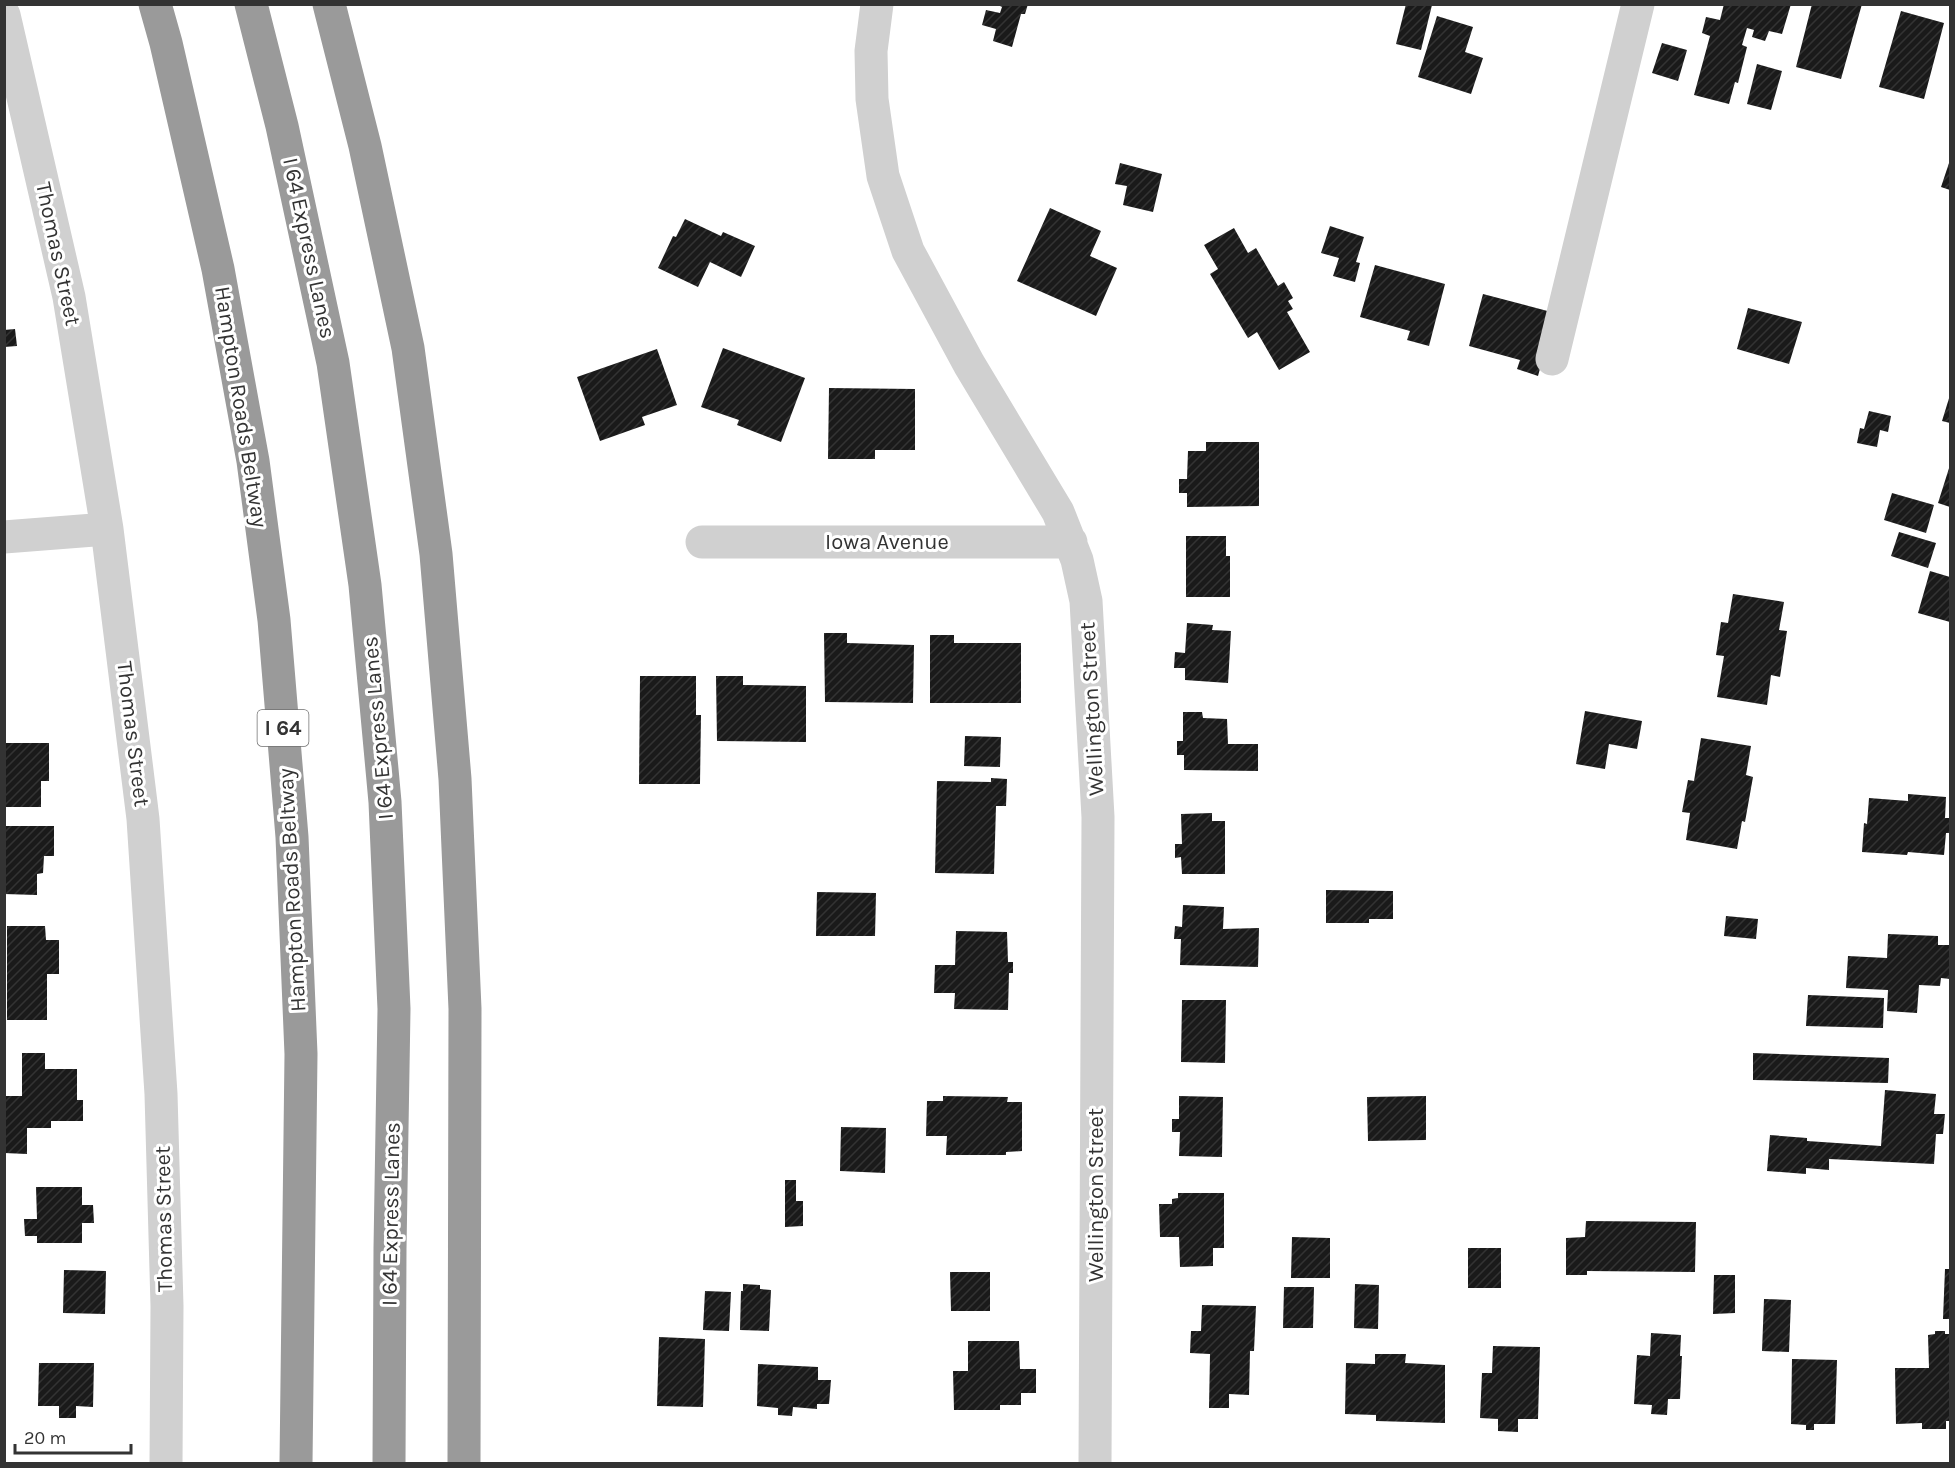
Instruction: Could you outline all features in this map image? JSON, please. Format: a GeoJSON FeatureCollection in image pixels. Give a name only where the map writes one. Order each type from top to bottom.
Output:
{"type":"FeatureCollection","features":[{"type":"Feature","properties":{"kind":"highway","name":"Hampton Roads Beltway"},"geometry":{"type":"LineString","coordinates":[[155,4],[218,269],[253,461],[274,620],[292,837],[301,1054],[296,1464]]}},
{"type":"Feature","properties":{"kind":"highway","name":"I 64 Express Lanes"},"geometry":{"type":"LineString","coordinates":[[251,4],[282,126],[333,363],[365,585],[385,802],[394,1009],[389,1464]]}},
{"type":"Feature","properties":{"kind":"highway"},"geometry":{"type":"LineString","coordinates":[[329,4],[365,146],[408,348],[436,554],[455,779],[465,1008],[464,1464]]}},
{"type":"Feature","properties":{"kind":"street","name":"Wellington Street"},"geometry":{"type":"LineString","coordinates":[[877,4],[871,51],[872,99],[883,176],[908,251],[969,364],[1058,512],[1077,560],[1086,601],[1098,817],[1095,1464]]}},
{"type":"Feature","properties":{"kind":"street"},"geometry":{"type":"LineString","coordinates":[[1552,359],[1638,4]]}},
{"type":"Feature","properties":{"kind":"street","name":"Thomas Street"},"geometry":{"type":"LineString","coordinates":[[4,15],[69,297],[107,529],[143,819],[160,1082],[166,1305],[166,1464]]}},
{"type":"Feature","properties":{"kind":"street"},"geometry":{"type":"LineString","coordinates":[[4,537],[107,529]]}},
{"type":"Feature","properties":{"kind":"street","name":"Iowa Avenue"},"geometry":{"type":"LineString","coordinates":[[702,542],[1071,542]]}},
{"type":"Feature","properties":{"kind":"building"},"geometry":{"type":"Polygon","coordinates":[[[996,4],[1028,4],[1025,14],[1021,14],[1012,47],[993,41],[996,29],[982,25],[986,10],[1000,13],[1002,7],[996,4]]]}},
{"type":"Feature","properties":{"kind":"building"},"geometry":{"type":"Polygon","coordinates":[[[1406,4],[1432,5],[1421,50],[1396,44],[1406,4]]]}},
{"type":"Feature","properties":{"kind":"building"},"geometry":{"type":"Polygon","coordinates":[[[1724,4],[1791,4],[1782,34],[1769,31],[1765,41],[1752,37],[1754,30],[1747,28],[1742,45],[1747,47],[1738,83],[1735,82],[1729,104],[1694,95],[1710,36],[1702,33],[1706,17],[1720,20],[1724,4]]]}},
{"type":"Feature","properties":{"kind":"building"},"geometry":{"type":"Polygon","coordinates":[[[1812,4],[1862,4],[1841,79],[1796,67],[1812,4]]]}},
{"type":"Feature","properties":{"kind":"building"},"geometry":{"type":"Polygon","coordinates":[[[1901,11],[1944,23],[1924,99],[1879,87],[1901,11]]]}},
{"type":"Feature","properties":{"kind":"building"},"geometry":{"type":"Polygon","coordinates":[[[1437,16],[1473,27],[1465,52],[1483,58],[1471,94],[1418,77],[1437,16]]]}},
{"type":"Feature","properties":{"kind":"building"},"geometry":{"type":"Polygon","coordinates":[[[1662,43],[1687,50],[1678,81],[1652,73],[1662,43]]]}},
{"type":"Feature","properties":{"kind":"building"},"geometry":{"type":"Polygon","coordinates":[[[1757,64],[1782,71],[1771,110],[1747,104],[1757,64]]]}},
{"type":"Feature","properties":{"kind":"building"},"geometry":{"type":"Polygon","coordinates":[[[1950,160],[1950,190],[1941,187],[1950,160]]]}},
{"type":"Feature","properties":{"kind":"building"},"geometry":{"type":"Polygon","coordinates":[[[1120,163],[1162,174],[1153,212],[1123,205],[1127,186],[1115,184],[1120,163]]]}},
{"type":"Feature","properties":{"kind":"building"},"geometry":{"type":"Polygon","coordinates":[[[1050,208],[1101,231],[1090,256],[1117,268],[1096,316],[1017,281],[1050,208]]]}},
{"type":"Feature","properties":{"kind":"building"},"geometry":{"type":"Polygon","coordinates":[[[685,219],[721,236],[723,232],[755,246],[741,277],[710,262],[698,287],[658,268],[673,236],[676,237],[685,219]]]}},
{"type":"Feature","properties":{"kind":"building"},"geometry":{"type":"Polygon","coordinates":[[[1330,226],[1364,237],[1356,262],[1360,263],[1355,282],[1333,276],[1339,258],[1321,253],[1330,226]]]}},
{"type":"Feature","properties":{"kind":"building"},"geometry":{"type":"Polygon","coordinates":[[[1234,228],[1248,253],[1256,248],[1278,286],[1284,282],[1293,298],[1288,301],[1293,309],[1287,312],[1310,352],[1279,370],[1257,332],[1248,338],[1210,274],[1218,269],[1204,245],[1234,228]]]}},
{"type":"Feature","properties":{"kind":"building"},"geometry":{"type":"Polygon","coordinates":[[[1375,265],[1445,284],[1429,346],[1407,340],[1410,331],[1360,317],[1375,265]]]}},
{"type":"Feature","properties":{"kind":"building"},"geometry":{"type":"Polygon","coordinates":[[[1483,294],[1555,313],[1538,376],[1517,369],[1520,360],[1469,346],[1483,294]]]}},
{"type":"Feature","properties":{"kind":"building"},"geometry":{"type":"Polygon","coordinates":[[[1748,308],[1802,322],[1789,364],[1737,349],[1748,308]]]}},
{"type":"Feature","properties":{"kind":"building"},"geometry":{"type":"Polygon","coordinates":[[[15,329],[17,346],[4,347],[4,330],[15,329]]]}},
{"type":"Feature","properties":{"kind":"building"},"geometry":{"type":"Polygon","coordinates":[[[723,348],[805,378],[781,442],[737,425],[739,420],[701,407],[723,348]]]}},
{"type":"Feature","properties":{"kind":"building"},"geometry":{"type":"Polygon","coordinates":[[[657,349],[677,405],[642,417],[645,425],[600,441],[577,377],[657,349]]]}},
{"type":"Feature","properties":{"kind":"building"},"geometry":{"type":"Polygon","coordinates":[[[829,388],[915,389],[915,450],[875,450],[875,459],[828,459],[829,388]]]}},
{"type":"Feature","properties":{"kind":"building"},"geometry":{"type":"Polygon","coordinates":[[[1950,395],[1950,423],[1942,421],[1950,395]]]}},
{"type":"Feature","properties":{"kind":"building"},"geometry":{"type":"Polygon","coordinates":[[[1869,411],[1891,416],[1888,432],[1880,430],[1877,447],[1857,443],[1860,428],[1864,429],[1869,411]]]}},
{"type":"Feature","properties":{"kind":"building"},"geometry":{"type":"Polygon","coordinates":[[[1206,442],[1259,442],[1259,506],[1187,507],[1187,493],[1179,493],[1179,479],[1187,479],[1188,451],[1206,451],[1206,442]]]}},
{"type":"Feature","properties":{"kind":"building"},"geometry":{"type":"Polygon","coordinates":[[[1950,465],[1950,507],[1938,503],[1950,465]]]}},
{"type":"Feature","properties":{"kind":"building"},"geometry":{"type":"Polygon","coordinates":[[[1892,493],[1934,505],[1926,533],[1884,520],[1892,493]]]}},
{"type":"Feature","properties":{"kind":"building"},"geometry":{"type":"Polygon","coordinates":[[[1899,532],[1936,543],[1928,568],[1891,556],[1899,532]]]}},
{"type":"Feature","properties":{"kind":"building"},"geometry":{"type":"Polygon","coordinates":[[[1186,536],[1226,536],[1226,556],[1230,556],[1230,597],[1186,597],[1186,536]]]}},
{"type":"Feature","properties":{"kind":"building"},"geometry":{"type":"Polygon","coordinates":[[[1930,571],[1950,577],[1950,622],[1918,613],[1930,571]]]}},
{"type":"Feature","properties":{"kind":"building"},"geometry":{"type":"Polygon","coordinates":[[[1733,594],[1784,602],[1779,630],[1787,631],[1780,677],[1771,675],[1767,705],[1717,697],[1724,656],[1716,655],[1721,622],[1728,623],[1733,594]]]}},
{"type":"Feature","properties":{"kind":"building"},"geometry":{"type":"Polygon","coordinates":[[[1187,623],[1213,625],[1212,630],[1231,631],[1228,683],[1185,680],[1185,668],[1174,668],[1175,652],[1185,653],[1187,623]]]}},
{"type":"Feature","properties":{"kind":"building"},"geometry":{"type":"Polygon","coordinates":[[[824,633],[847,633],[847,643],[914,645],[913,703],[825,702],[824,633]]]}},
{"type":"Feature","properties":{"kind":"building"},"geometry":{"type":"Polygon","coordinates":[[[930,635],[954,635],[954,643],[1021,643],[1021,703],[930,703],[930,635]]]}},
{"type":"Feature","properties":{"kind":"building"},"geometry":{"type":"Polygon","coordinates":[[[640,676],[696,676],[696,715],[701,715],[700,784],[639,784],[640,676]]]}},
{"type":"Feature","properties":{"kind":"building"},"geometry":{"type":"Polygon","coordinates":[[[716,676],[743,676],[743,685],[806,686],[806,742],[717,741],[716,676]]]}},
{"type":"Feature","properties":{"kind":"building"},"geometry":{"type":"Polygon","coordinates":[[[1585,711],[1642,721],[1637,749],[1609,744],[1605,769],[1576,764],[1585,711]]]}},
{"type":"Feature","properties":{"kind":"building"},"geometry":{"type":"Polygon","coordinates":[[[1183,712],[1202,712],[1203,718],[1227,719],[1228,744],[1258,744],[1258,771],[1184,770],[1184,755],[1177,755],[1177,741],[1183,741],[1183,712]]]}},
{"type":"Feature","properties":{"kind":"building"},"geometry":{"type":"Polygon","coordinates":[[[965,736],[1001,737],[1000,767],[964,766],[965,736]]]}},
{"type":"Feature","properties":{"kind":"building"},"geometry":{"type":"Polygon","coordinates":[[[1701,738],[1751,746],[1746,775],[1753,777],[1745,822],[1742,821],[1737,849],[1686,840],[1690,813],[1682,812],[1688,780],[1694,781],[1701,738]]]}},
{"type":"Feature","properties":{"kind":"building"},"geometry":{"type":"Polygon","coordinates":[[[4,743],[49,743],[49,781],[41,781],[41,807],[4,807],[4,743]]]}},
{"type":"Feature","properties":{"kind":"building"},"geometry":{"type":"Polygon","coordinates":[[[991,778],[1007,779],[1006,806],[996,806],[994,874],[935,873],[937,781],[991,782],[991,778]]]}},
{"type":"Feature","properties":{"kind":"building"},"geometry":{"type":"Polygon","coordinates":[[[1908,794],[1946,797],[1945,818],[1950,818],[1950,833],[1946,833],[1944,855],[1862,852],[1869,798],[1908,801],[1908,794]]]}},
{"type":"Feature","properties":{"kind":"building"},"geometry":{"type":"Polygon","coordinates":[[[1212,813],[1212,821],[1225,821],[1225,874],[1182,874],[1181,857],[1175,858],[1175,844],[1182,844],[1181,814],[1212,813]]]}},
{"type":"Feature","properties":{"kind":"building"},"geometry":{"type":"Polygon","coordinates":[[[4,826],[54,826],[54,856],[44,856],[43,873],[37,874],[37,895],[4,894],[4,826]]]}},
{"type":"Feature","properties":{"kind":"building"},"geometry":{"type":"Polygon","coordinates":[[[1326,890],[1393,891],[1393,919],[1369,919],[1369,923],[1326,923],[1326,890]]]}},
{"type":"Feature","properties":{"kind":"building"},"geometry":{"type":"Polygon","coordinates":[[[817,892],[876,893],[875,936],[816,936],[817,892]]]}},
{"type":"Feature","properties":{"kind":"building"},"geometry":{"type":"Polygon","coordinates":[[[1183,905],[1224,907],[1223,929],[1259,928],[1258,967],[1180,965],[1181,939],[1174,939],[1175,926],[1182,927],[1183,905]]]}},
{"type":"Feature","properties":{"kind":"building"},"geometry":{"type":"Polygon","coordinates":[[[1726,916],[1758,919],[1756,939],[1724,936],[1726,916]]]}},
{"type":"Feature","properties":{"kind":"building"},"geometry":{"type":"Polygon","coordinates":[[[7,926],[45,926],[46,940],[59,940],[59,974],[47,974],[47,1020],[7,1020],[7,926]]]}},
{"type":"Feature","properties":{"kind":"building"},"geometry":{"type":"Polygon","coordinates":[[[956,931],[1007,932],[1008,962],[1013,962],[1013,973],[1009,973],[1008,1010],[954,1009],[955,993],[934,993],[935,965],[955,965],[956,931]]]}},
{"type":"Feature","properties":{"kind":"building"},"geometry":{"type":"Polygon","coordinates":[[[1888,934],[1938,936],[1938,945],[1950,945],[1950,979],[1941,978],[1940,986],[1919,985],[1917,1013],[1887,1011],[1888,990],[1846,988],[1848,956],[1887,958],[1888,934]]]}},
{"type":"Feature","properties":{"kind":"building"},"geometry":{"type":"Polygon","coordinates":[[[1808,995],[1884,998],[1883,1028],[1806,1026],[1808,995]]]}},
{"type":"Feature","properties":{"kind":"building"},"geometry":{"type":"Polygon","coordinates":[[[1182,1000],[1226,1000],[1225,1063],[1181,1062],[1182,1000]]]}},
{"type":"Feature","properties":{"kind":"building"},"geometry":{"type":"Polygon","coordinates":[[[22,1053],[45,1053],[45,1069],[77,1069],[77,1100],[83,1100],[83,1121],[51,1121],[51,1128],[27,1128],[27,1154],[4,1153],[4,1096],[22,1096],[22,1053]]]}},
{"type":"Feature","properties":{"kind":"building"},"geometry":{"type":"Polygon","coordinates":[[[1753,1053],[1889,1058],[1888,1083],[1753,1080],[1753,1053]]]}},
{"type":"Feature","properties":{"kind":"building"},"geometry":{"type":"Polygon","coordinates":[[[1885,1090],[1936,1094],[1934,1114],[1945,1114],[1943,1134],[1936,1134],[1934,1164],[1829,1159],[1829,1170],[1806,1168],[1806,1174],[1767,1171],[1770,1135],[1807,1138],[1807,1141],[1881,1146],[1885,1090]]]}},
{"type":"Feature","properties":{"kind":"building"},"geometry":{"type":"Polygon","coordinates":[[[943,1096],[1008,1097],[1007,1102],[1022,1102],[1022,1151],[1006,1152],[1006,1155],[946,1155],[947,1136],[926,1136],[927,1101],[943,1101],[943,1096]]]}},
{"type":"Feature","properties":{"kind":"building"},"geometry":{"type":"Polygon","coordinates":[[[1179,1096],[1223,1097],[1222,1157],[1179,1156],[1180,1132],[1172,1132],[1172,1119],[1179,1119],[1179,1096]]]}},
{"type":"Feature","properties":{"kind":"building"},"geometry":{"type":"Polygon","coordinates":[[[1426,1096],[1426,1140],[1368,1141],[1367,1097],[1426,1096]]]}},
{"type":"Feature","properties":{"kind":"building"},"geometry":{"type":"Polygon","coordinates":[[[841,1127],[886,1128],[885,1173],[840,1171],[841,1127]]]}},
{"type":"Feature","properties":{"kind":"building"},"geometry":{"type":"Polygon","coordinates":[[[785,1180],[796,1180],[796,1201],[803,1201],[803,1226],[785,1227],[785,1180]]]}},
{"type":"Feature","properties":{"kind":"building"},"geometry":{"type":"Polygon","coordinates":[[[36,1187],[82,1187],[82,1205],[93,1205],[94,1223],[82,1223],[82,1243],[37,1243],[37,1236],[25,1236],[24,1219],[37,1219],[36,1187]]]}},
{"type":"Feature","properties":{"kind":"building"},"geometry":{"type":"Polygon","coordinates":[[[1178,1193],[1224,1193],[1224,1248],[1213,1248],[1213,1266],[1180,1267],[1179,1237],[1160,1237],[1159,1204],[1172,1204],[1172,1199],[1178,1198],[1178,1193]]]}},
{"type":"Feature","properties":{"kind":"building"},"geometry":{"type":"Polygon","coordinates":[[[1586,1221],[1696,1222],[1695,1272],[1587,1271],[1587,1275],[1566,1275],[1566,1238],[1585,1237],[1586,1221]]]}},
{"type":"Feature","properties":{"kind":"building"},"geometry":{"type":"Polygon","coordinates":[[[1292,1237],[1330,1238],[1330,1278],[1291,1278],[1292,1237]]]}},
{"type":"Feature","properties":{"kind":"building"},"geometry":{"type":"Polygon","coordinates":[[[1468,1248],[1501,1248],[1501,1288],[1468,1288],[1468,1248]]]}},
{"type":"Feature","properties":{"kind":"building"},"geometry":{"type":"Polygon","coordinates":[[[1945,1269],[1950,1269],[1950,1319],[1943,1319],[1945,1269]]]}},
{"type":"Feature","properties":{"kind":"building"},"geometry":{"type":"Polygon","coordinates":[[[64,1270],[106,1271],[105,1314],[63,1313],[64,1270]]]}},
{"type":"Feature","properties":{"kind":"building"},"geometry":{"type":"Polygon","coordinates":[[[950,1272],[990,1272],[990,1311],[951,1311],[950,1272]]]}},
{"type":"Feature","properties":{"kind":"building"},"geometry":{"type":"Polygon","coordinates":[[[1714,1275],[1735,1275],[1735,1313],[1713,1314],[1714,1275]]]}},
{"type":"Feature","properties":{"kind":"building"},"geometry":{"type":"Polygon","coordinates":[[[743,1284],[760,1285],[760,1289],[771,1290],[769,1331],[740,1330],[743,1284]]]}},
{"type":"Feature","properties":{"kind":"building"},"geometry":{"type":"Polygon","coordinates":[[[1355,1284],[1379,1285],[1378,1329],[1354,1328],[1355,1284]]]}},
{"type":"Feature","properties":{"kind":"building"},"geometry":{"type":"Polygon","coordinates":[[[1284,1287],[1314,1287],[1313,1328],[1283,1328],[1284,1287]]]}},
{"type":"Feature","properties":{"kind":"building"},"geometry":{"type":"Polygon","coordinates":[[[705,1291],[731,1292],[729,1331],[703,1330],[705,1291]]]}},
{"type":"Feature","properties":{"kind":"building"},"geometry":{"type":"Polygon","coordinates":[[[1764,1299],[1791,1300],[1789,1352],[1762,1351],[1764,1299]]]}},
{"type":"Feature","properties":{"kind":"building"},"geometry":{"type":"Polygon","coordinates":[[[1202,1305],[1256,1306],[1254,1351],[1250,1351],[1249,1395],[1229,1394],[1229,1408],[1209,1408],[1210,1354],[1190,1353],[1191,1331],[1201,1331],[1202,1305]]]}},
{"type":"Feature","properties":{"kind":"building"},"geometry":{"type":"Polygon","coordinates":[[[1935,1331],[1945,1331],[1945,1334],[1950,1334],[1950,1421],[1946,1421],[1946,1429],[1922,1429],[1922,1423],[1896,1424],[1895,1368],[1929,1368],[1928,1335],[1935,1334],[1935,1331]]]}},
{"type":"Feature","properties":{"kind":"building"},"geometry":{"type":"Polygon","coordinates":[[[1651,1333],[1681,1335],[1680,1399],[1668,1399],[1667,1415],[1651,1414],[1652,1405],[1634,1404],[1637,1355],[1650,1356],[1651,1333]]]}},
{"type":"Feature","properties":{"kind":"building"},"geometry":{"type":"Polygon","coordinates":[[[659,1337],[705,1339],[703,1407],[657,1406],[659,1337]]]}},
{"type":"Feature","properties":{"kind":"building"},"geometry":{"type":"Polygon","coordinates":[[[968,1341],[1019,1341],[1020,1369],[1036,1369],[1036,1393],[1021,1393],[1021,1405],[1000,1405],[1000,1410],[954,1410],[953,1371],[968,1371],[968,1341]]]}},
{"type":"Feature","properties":{"kind":"building"},"geometry":{"type":"Polygon","coordinates":[[[1493,1346],[1540,1347],[1538,1419],[1518,1419],[1518,1432],[1498,1431],[1498,1419],[1480,1418],[1482,1373],[1492,1373],[1493,1346]]]}},
{"type":"Feature","properties":{"kind":"building"},"geometry":{"type":"Polygon","coordinates":[[[1375,1354],[1406,1354],[1405,1363],[1445,1365],[1445,1423],[1376,1421],[1376,1415],[1345,1414],[1346,1363],[1375,1364],[1375,1354]]]}},
{"type":"Feature","properties":{"kind":"building"},"geometry":{"type":"Polygon","coordinates":[[[1792,1359],[1837,1360],[1835,1424],[1814,1424],[1814,1430],[1806,1430],[1806,1425],[1791,1424],[1792,1359]]]}},
{"type":"Feature","properties":{"kind":"building"},"geometry":{"type":"Polygon","coordinates":[[[39,1363],[94,1363],[93,1407],[76,1406],[76,1418],[59,1418],[59,1406],[38,1406],[39,1363]]]}},
{"type":"Feature","properties":{"kind":"building"},"geometry":{"type":"Polygon","coordinates":[[[758,1364],[818,1367],[818,1380],[831,1380],[829,1404],[817,1404],[817,1409],[793,1407],[792,1416],[778,1415],[778,1408],[757,1406],[758,1364]]]}}]}
